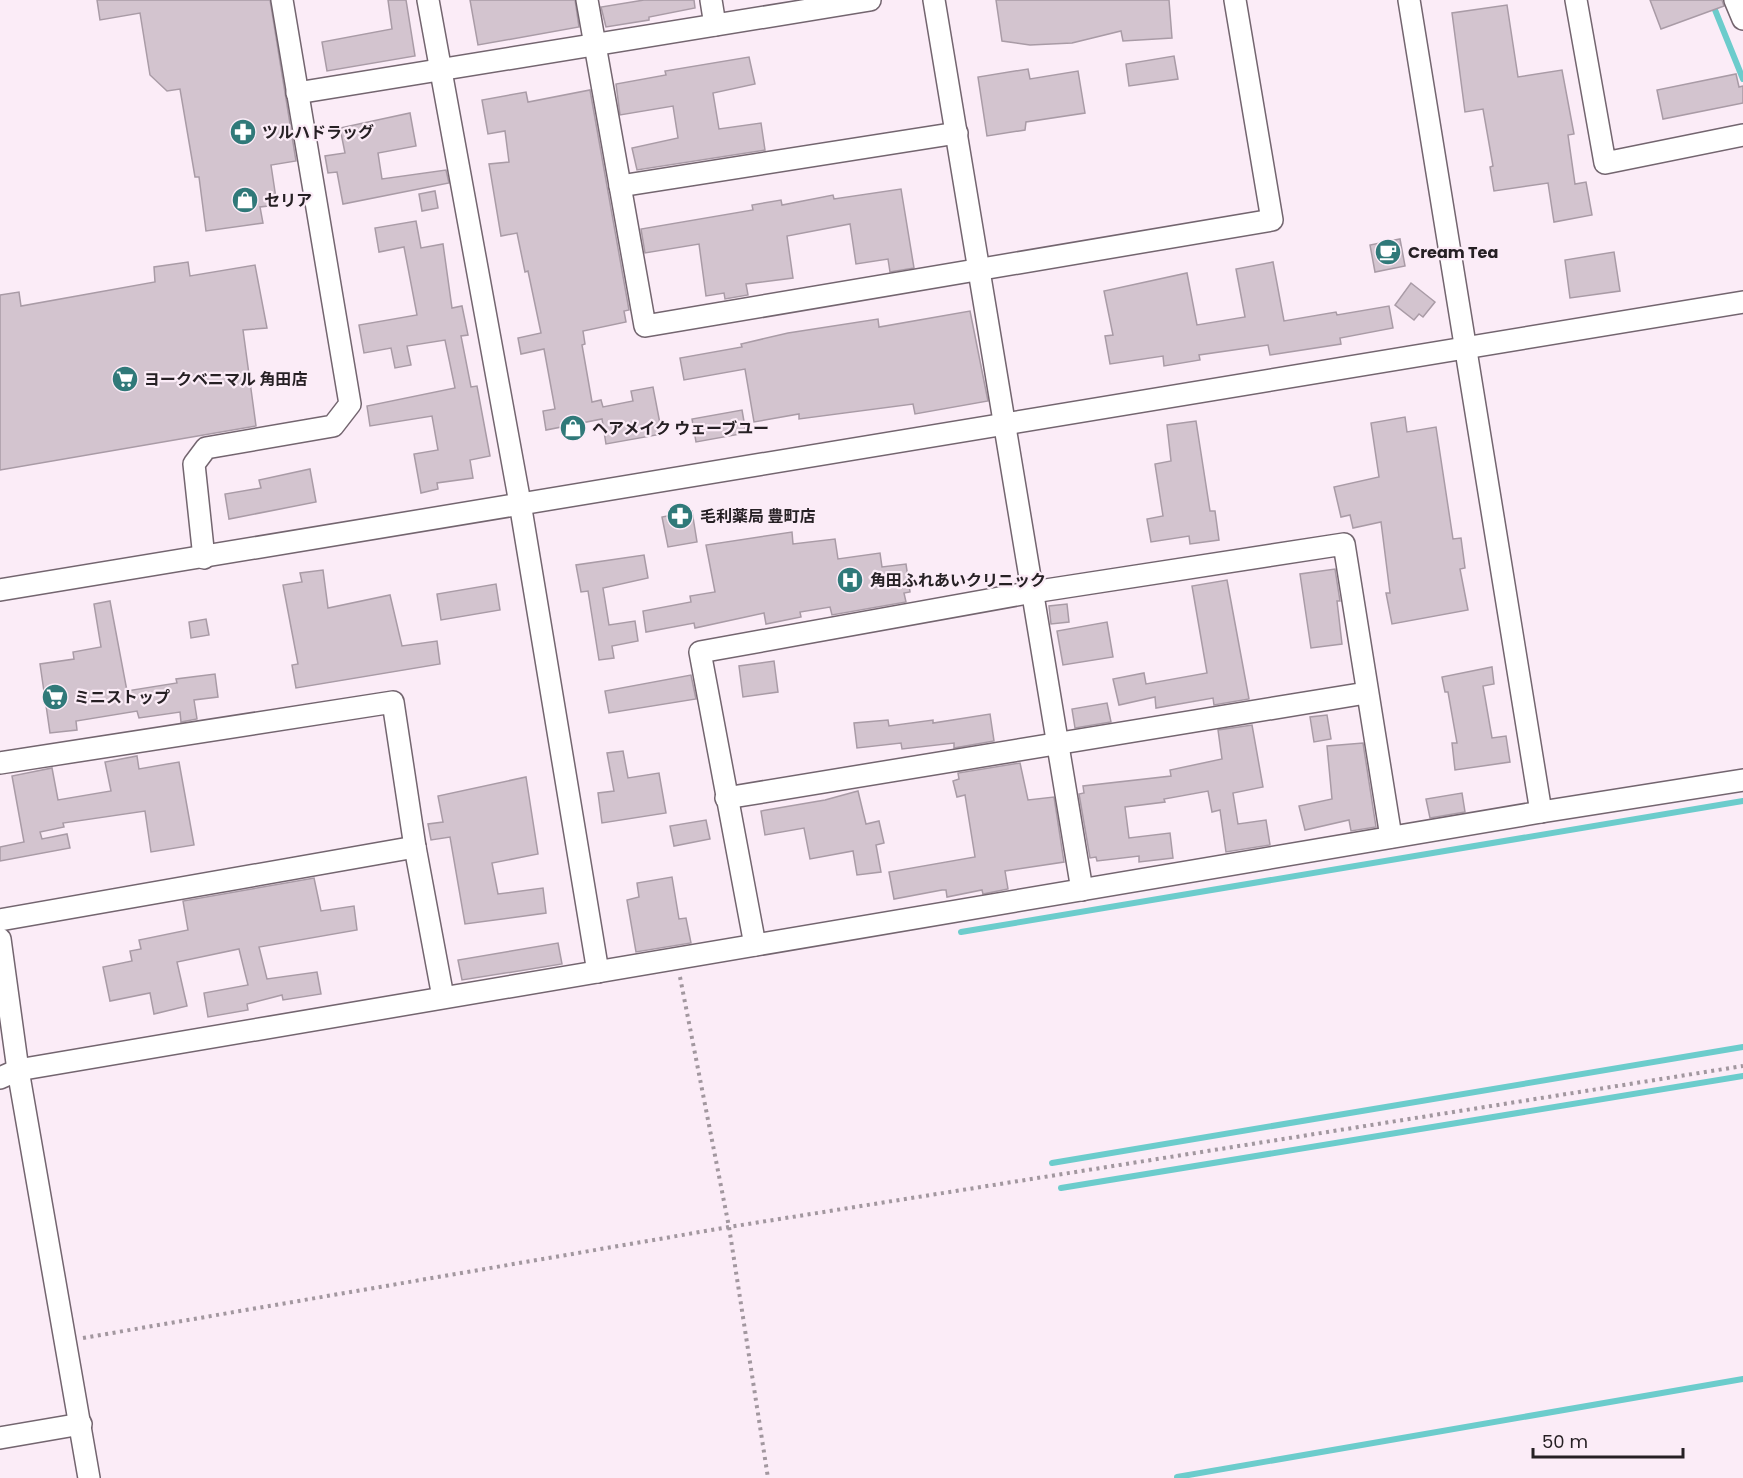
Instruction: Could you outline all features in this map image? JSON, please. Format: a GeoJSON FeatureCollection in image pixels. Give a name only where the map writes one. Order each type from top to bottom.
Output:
{"type":"FeatureCollection","features":[{"type":"Feature","properties":{"kind":"street"},"geometry":{"type":"LineString","coordinates":[[204,558],[194,464],[206,448],[333,426],[350,404],[282,0]]}},
{"type":"Feature","properties":{"kind":"street"},"geometry":{"type":"LineString","coordinates":[[428,0],[520,503],[598,972]]}},
{"type":"Feature","properties":{"kind":"street"},"geometry":{"type":"LineString","coordinates":[[587,0],[645,326],[1272,220],[1235,0]]}},
{"type":"Feature","properties":{"kind":"street"},"geometry":{"type":"LineString","coordinates":[[711,0],[715,25]]}},
{"type":"Feature","properties":{"kind":"street"},"geometry":{"type":"LineString","coordinates":[[297,93],[870,0]]}},
{"type":"Feature","properties":{"kind":"street"},"geometry":{"type":"LineString","coordinates":[[934,0],[1082,890]]}},
{"type":"Feature","properties":{"kind":"street"},"geometry":{"type":"LineString","coordinates":[[1409,0],[1541,812]]}},
{"type":"Feature","properties":{"kind":"street"},"geometry":{"type":"LineString","coordinates":[[1576,0],[1605,163],[1743,135]]}},
{"type":"Feature","properties":{"kind":"street"},"geometry":{"type":"LineString","coordinates":[[1735,0],[1743,19]]}},
{"type":"Feature","properties":{"kind":"street"},"geometry":{"type":"LineString","coordinates":[[620,186],[957,133]]}},
{"type":"Feature","properties":{"kind":"street"},"geometry":{"type":"LineString","coordinates":[[0,590],[1743,302]]}},
{"type":"Feature","properties":{"kind":"street"},"geometry":{"type":"LineString","coordinates":[[755,945],[700,652],[1033,591],[1344,544],[1366,693],[1391,837]]}},
{"type":"Feature","properties":{"kind":"street"},"geometry":{"type":"LineString","coordinates":[[726,798],[1366,693]]}},
{"type":"Feature","properties":{"kind":"street"},"geometry":{"type":"LineString","coordinates":[[0,763],[393,702],[415,847],[443,997]]}},
{"type":"Feature","properties":{"kind":"street"},"geometry":{"type":"LineString","coordinates":[[9,1074],[443,997],[1743,780]]}},
{"type":"Feature","properties":{"kind":"street"},"geometry":{"type":"LineString","coordinates":[[0,921],[415,847]]}},
{"type":"Feature","properties":{"kind":"street"},"geometry":{"type":"LineString","coordinates":[[0,939],[9,1074],[67,1340],[89,1478]]}},
{"type":"Feature","properties":{"kind":"street"},"geometry":{"type":"LineString","coordinates":[[0,1438],[81,1424]]}},
{"type":"Feature","properties":{"kind":"path"},"geometry":{"type":"LineString","coordinates":[[676,959],[729,1227],[768,1478]]}},
{"type":"Feature","properties":{"kind":"path"},"geometry":{"type":"LineString","coordinates":[[67,1340],[729,1227],[1743,1066]]}},
{"type":"Feature","properties":{"kind":"building"},"geometry":{"type":"Polygon","coordinates":[[[97,0],[270,0],[296,161],[271,165],[277,205],[260,207],[263,223],[206,231],[199,177],[195,177],[180,89],[167,91],[150,75],[140,13],[100,20],[97,0]]]}},
{"type":"Feature","properties":{"kind":"building"},"geometry":{"type":"Polygon","coordinates":[[[388,0],[406,0],[415,56],[327,71],[322,42],[392,29],[388,0]]]}},
{"type":"Feature","properties":{"kind":"building"},"geometry":{"type":"Polygon","coordinates":[[[470,0],[575,0],[579,27],[478,45],[470,0]]]}},
{"type":"Feature","properties":{"kind":"building"},"geometry":{"type":"Polygon","coordinates":[[[644,0],[694,0],[695,8],[649,17],[649,20],[606,27],[601,7],[644,0]]]}},
{"type":"Feature","properties":{"kind":"building"},"geometry":{"type":"Polygon","coordinates":[[[996,0],[1169,0],[1172,38],[1123,41],[1121,31],[1072,43],[1030,45],[1002,41],[996,0]]]}},
{"type":"Feature","properties":{"kind":"building"},"geometry":{"type":"Polygon","coordinates":[[[1650,0],[1722,0],[1724,6],[1661,29],[1650,0]]]}},
{"type":"Feature","properties":{"kind":"building"},"geometry":{"type":"Polygon","coordinates":[[[1507,5],[1518,77],[1562,70],[1574,134],[1568,135],[1575,184],[1586,182],[1592,215],[1554,222],[1548,183],[1494,191],[1490,167],[1493,166],[1483,109],[1465,112],[1452,13],[1507,5]]]}},
{"type":"Feature","properties":{"kind":"building"},"geometry":{"type":"Polygon","coordinates":[[[1174,56],[1178,79],[1129,86],[1126,64],[1174,56]]]}},
{"type":"Feature","properties":{"kind":"building"},"geometry":{"type":"Polygon","coordinates":[[[749,57],[755,84],[713,93],[719,129],[761,123],[765,150],[637,170],[632,148],[678,138],[673,106],[620,115],[616,84],[666,75],[665,71],[749,57]]]}},
{"type":"Feature","properties":{"kind":"building"},"geometry":{"type":"Polygon","coordinates":[[[1028,69],[1030,79],[1078,71],[1085,113],[1026,122],[1025,130],[987,136],[978,77],[1028,69]]]}},
{"type":"Feature","properties":{"kind":"building"},"geometry":{"type":"Polygon","coordinates":[[[1736,74],[1739,87],[1743,86],[1743,103],[1663,119],[1657,90],[1736,74]]]}},
{"type":"Feature","properties":{"kind":"building"},"geometry":{"type":"Polygon","coordinates":[[[590,90],[629,310],[624,311],[626,322],[583,331],[585,344],[582,345],[592,402],[601,400],[603,407],[633,401],[631,391],[653,387],[662,434],[606,444],[602,419],[546,430],[543,411],[555,409],[544,349],[521,354],[518,338],[541,333],[528,271],[525,272],[517,233],[501,236],[489,164],[509,162],[505,131],[488,134],[482,100],[526,92],[528,102],[590,90]]]}},
{"type":"Feature","properties":{"kind":"building"},"geometry":{"type":"Polygon","coordinates":[[[410,113],[416,146],[378,153],[382,179],[446,170],[449,183],[343,204],[337,172],[328,173],[325,156],[345,153],[340,128],[410,113]]]}},
{"type":"Feature","properties":{"kind":"building"},"geometry":{"type":"Polygon","coordinates":[[[901,189],[914,268],[890,272],[888,259],[856,264],[850,224],[787,236],[793,278],[746,284],[748,295],[725,299],[724,293],[706,296],[699,244],[645,253],[641,229],[753,210],[752,205],[781,200],[782,205],[833,195],[834,199],[901,189]]]}},
{"type":"Feature","properties":{"kind":"building"},"geometry":{"type":"Polygon","coordinates":[[[435,191],[438,208],[422,211],[419,194],[435,191]]]}},
{"type":"Feature","properties":{"kind":"building"},"geometry":{"type":"Polygon","coordinates":[[[416,221],[421,248],[443,244],[452,308],[462,306],[468,335],[461,336],[471,387],[477,386],[490,456],[470,460],[473,478],[437,483],[438,489],[421,493],[414,454],[438,450],[432,416],[370,426],[367,406],[455,388],[445,340],[407,346],[411,365],[395,368],[391,348],[364,353],[359,325],[417,315],[404,247],[379,252],[375,228],[416,221]]]}},
{"type":"Feature","properties":{"kind":"building"},"geometry":{"type":"Polygon","coordinates":[[[1400,239],[1405,266],[1375,272],[1370,245],[1400,239]]]}},
{"type":"Feature","properties":{"kind":"building"},"geometry":{"type":"Polygon","coordinates":[[[1614,252],[1620,291],[1570,298],[1565,260],[1614,252]]]}},
{"type":"Feature","properties":{"kind":"building","name":"ヨークベニマル 角田店"},"geometry":{"type":"Polygon","coordinates":[[[188,262],[190,276],[255,265],[267,328],[243,330],[256,426],[0,470],[0,295],[19,292],[21,306],[155,282],[154,267],[188,262]]]}},
{"type":"Feature","properties":{"kind":"building"},"geometry":{"type":"Polygon","coordinates":[[[1273,262],[1284,321],[1389,306],[1393,328],[1340,338],[1341,344],[1270,355],[1268,345],[1199,355],[1200,360],[1164,366],[1163,356],[1110,364],[1105,336],[1113,335],[1104,291],[1187,273],[1197,325],[1245,317],[1236,269],[1273,262]]]}},
{"type":"Feature","properties":{"kind":"building"},"geometry":{"type":"Polygon","coordinates":[[[1411,283],[1435,302],[1423,317],[1419,314],[1414,320],[1395,305],[1411,283]]]}},
{"type":"Feature","properties":{"kind":"building"},"geometry":{"type":"Polygon","coordinates":[[[970,311],[988,401],[915,414],[913,404],[799,419],[799,414],[754,422],[745,369],[684,380],[680,358],[742,347],[741,344],[788,333],[878,319],[879,327],[970,311]]]}},
{"type":"Feature","properties":{"kind":"building"},"geometry":{"type":"Polygon","coordinates":[[[742,410],[746,433],[696,442],[692,419],[742,410]]]}},
{"type":"Feature","properties":{"kind":"building"},"geometry":{"type":"Polygon","coordinates":[[[1405,417],[1407,432],[1436,427],[1453,539],[1461,538],[1465,568],[1460,569],[1468,610],[1392,624],[1386,593],[1390,593],[1381,522],[1353,528],[1350,515],[1341,517],[1334,487],[1379,477],[1371,423],[1405,417]]]}},
{"type":"Feature","properties":{"kind":"building"},"geometry":{"type":"Polygon","coordinates":[[[1196,421],[1210,511],[1215,511],[1219,540],[1190,544],[1189,536],[1151,542],[1147,519],[1163,516],[1155,464],[1171,461],[1167,425],[1196,421]]]}},
{"type":"Feature","properties":{"kind":"building"},"geometry":{"type":"Polygon","coordinates":[[[310,469],[316,502],[229,519],[225,494],[261,488],[259,480],[310,469]]]}},
{"type":"Feature","properties":{"kind":"building"},"geometry":{"type":"Polygon","coordinates":[[[692,511],[697,542],[668,547],[662,517],[692,511]]]}},
{"type":"Feature","properties":{"kind":"building"},"geometry":{"type":"Polygon","coordinates":[[[792,532],[793,544],[835,539],[838,559],[880,553],[882,567],[906,564],[910,592],[904,593],[906,602],[832,615],[830,607],[800,612],[801,617],[766,624],[764,613],[695,628],[694,623],[646,632],[643,611],[691,602],[690,596],[715,592],[706,545],[792,532]]]}},
{"type":"Feature","properties":{"kind":"building"},"geometry":{"type":"Polygon","coordinates":[[[644,555],[648,578],[603,588],[609,625],[635,621],[638,641],[612,646],[614,658],[599,660],[588,591],[581,592],[576,565],[644,555]]]}},
{"type":"Feature","properties":{"kind":"building"},"geometry":{"type":"Polygon","coordinates":[[[1335,569],[1340,601],[1337,601],[1342,644],[1311,648],[1300,574],[1335,569]]]}},
{"type":"Feature","properties":{"kind":"building"},"geometry":{"type":"Polygon","coordinates":[[[323,570],[328,608],[390,595],[402,646],[437,641],[440,664],[296,688],[292,665],[298,664],[283,585],[302,582],[300,573],[323,570]]]}},
{"type":"Feature","properties":{"kind":"building"},"geometry":{"type":"Polygon","coordinates":[[[1227,580],[1249,699],[1214,705],[1213,698],[1156,708],[1155,697],[1119,705],[1113,679],[1144,673],[1146,684],[1207,673],[1192,586],[1227,580]]]}},
{"type":"Feature","properties":{"kind":"building"},"geometry":{"type":"Polygon","coordinates":[[[496,584],[500,610],[441,620],[437,594],[496,584]]]}},
{"type":"Feature","properties":{"kind":"building"},"geometry":{"type":"Polygon","coordinates":[[[110,601],[127,691],[177,683],[176,679],[215,674],[218,697],[194,700],[197,719],[181,722],[180,712],[139,718],[137,711],[76,721],[77,730],[50,733],[40,664],[74,659],[73,652],[101,647],[94,604],[110,601]]]}},
{"type":"Feature","properties":{"kind":"building"},"geometry":{"type":"Polygon","coordinates":[[[1067,604],[1069,622],[1051,624],[1049,606],[1067,604]]]}},
{"type":"Feature","properties":{"kind":"building"},"geometry":{"type":"Polygon","coordinates":[[[206,619],[209,635],[191,638],[189,622],[206,619]]]}},
{"type":"Feature","properties":{"kind":"building"},"geometry":{"type":"Polygon","coordinates":[[[1107,622],[1113,657],[1063,665],[1057,631],[1107,622]]]}},
{"type":"Feature","properties":{"kind":"building"},"geometry":{"type":"Polygon","coordinates":[[[774,661],[778,692],[743,697],[739,666],[774,661]]]}},
{"type":"Feature","properties":{"kind":"building"},"geometry":{"type":"Polygon","coordinates":[[[1492,667],[1494,684],[1483,686],[1492,738],[1506,736],[1510,762],[1455,770],[1452,743],[1457,743],[1448,692],[1445,692],[1442,677],[1492,667]]]}},
{"type":"Feature","properties":{"kind":"building"},"geometry":{"type":"Polygon","coordinates":[[[691,675],[696,699],[609,713],[605,691],[691,675]]]}},
{"type":"Feature","properties":{"kind":"building"},"geometry":{"type":"Polygon","coordinates":[[[1107,703],[1111,722],[1075,728],[1072,709],[1107,703]]]}},
{"type":"Feature","properties":{"kind":"building"},"geometry":{"type":"Polygon","coordinates":[[[990,714],[994,741],[954,748],[954,743],[902,749],[901,743],[857,748],[854,723],[888,720],[889,726],[933,720],[933,723],[990,714]]]}},
{"type":"Feature","properties":{"kind":"building"},"geometry":{"type":"Polygon","coordinates":[[[1327,715],[1331,739],[1314,742],[1310,717],[1327,715]]]}},
{"type":"Feature","properties":{"kind":"building"},"geometry":{"type":"Polygon","coordinates":[[[1252,725],[1263,787],[1233,793],[1238,824],[1266,820],[1270,845],[1226,852],[1220,810],[1212,812],[1208,791],[1164,799],[1165,802],[1125,807],[1129,838],[1170,833],[1173,858],[1139,862],[1139,856],[1097,861],[1096,857],[1090,858],[1079,794],[1084,793],[1083,786],[1171,776],[1170,770],[1222,759],[1218,730],[1252,725]]]}},
{"type":"Feature","properties":{"kind":"building"},"geometry":{"type":"Polygon","coordinates":[[[1363,743],[1376,827],[1351,831],[1349,820],[1305,830],[1299,806],[1332,799],[1327,746],[1363,743]]]}},
{"type":"Feature","properties":{"kind":"building"},"geometry":{"type":"Polygon","coordinates":[[[623,751],[628,778],[659,773],[666,813],[602,823],[598,793],[614,791],[607,753],[623,751]]]}},
{"type":"Feature","properties":{"kind":"building"},"geometry":{"type":"Polygon","coordinates":[[[137,756],[139,769],[179,762],[194,845],[151,852],[145,811],[63,823],[64,827],[40,832],[42,839],[67,834],[70,848],[0,861],[0,847],[24,842],[12,776],[52,768],[58,800],[111,791],[105,762],[137,756]]]}},
{"type":"Feature","properties":{"kind":"building"},"geometry":{"type":"Polygon","coordinates":[[[1020,763],[1028,800],[1054,797],[1064,862],[1005,871],[1008,889],[983,894],[982,890],[947,897],[946,890],[942,890],[894,899],[889,872],[975,857],[965,795],[957,797],[953,781],[959,779],[958,773],[1020,763]]]}},
{"type":"Feature","properties":{"kind":"building"},"geometry":{"type":"Polygon","coordinates":[[[526,777],[538,854],[492,863],[498,894],[543,888],[546,913],[465,924],[450,837],[431,840],[428,824],[443,822],[438,796],[526,777]]]}},
{"type":"Feature","properties":{"kind":"building"},"geometry":{"type":"Polygon","coordinates":[[[858,791],[866,824],[879,821],[884,843],[876,845],[881,872],[857,875],[853,851],[810,859],[804,828],[765,835],[761,811],[825,800],[858,791]]]}},
{"type":"Feature","properties":{"kind":"building"},"geometry":{"type":"Polygon","coordinates":[[[1462,793],[1465,812],[1430,818],[1426,799],[1462,793]]]}},
{"type":"Feature","properties":{"kind":"building"},"geometry":{"type":"Polygon","coordinates":[[[706,820],[710,839],[674,846],[670,826],[706,820]]]}},
{"type":"Feature","properties":{"kind":"building"},"geometry":{"type":"Polygon","coordinates":[[[672,877],[679,919],[686,918],[691,943],[636,952],[627,900],[639,897],[637,883],[672,877]]]}},
{"type":"Feature","properties":{"kind":"building"},"geometry":{"type":"Polygon","coordinates":[[[314,878],[321,911],[354,906],[357,930],[259,947],[267,979],[317,972],[321,994],[283,1000],[282,995],[247,1004],[248,1010],[208,1017],[204,993],[248,985],[239,949],[177,962],[187,1006],[154,1014],[150,993],[110,1001],[103,967],[132,961],[130,951],[141,949],[139,940],[188,930],[183,901],[314,878]]]}},
{"type":"Feature","properties":{"kind":"building"},"geometry":{"type":"Polygon","coordinates":[[[558,943],[562,964],[462,980],[458,960],[558,943]]]}},
{"type":"Feature","properties":{"kind":"waterway"},"geometry":{"type":"LineString","coordinates":[[1711,0],[1743,79]]}},
{"type":"Feature","properties":{"kind":"waterway"},"geometry":{"type":"LineString","coordinates":[[961,932],[1743,801]]}},
{"type":"Feature","properties":{"kind":"waterway"},"geometry":{"type":"LineString","coordinates":[[1052,1163],[1743,1047]]}},
{"type":"Feature","properties":{"kind":"waterway"},"geometry":{"type":"LineString","coordinates":[[1061,1188],[1743,1076]]}},
{"type":"Feature","properties":{"kind":"waterway"},"geometry":{"type":"LineString","coordinates":[[1177,1477],[1743,1379]]}},
{"type":"Feature","properties":{"kind":"place","name":"ツルハドラッグ"},"geometry":{"type":"Point","coordinates":[243,132]}},
{"type":"Feature","properties":{"kind":"place","name":"セリア"},"geometry":{"type":"Point","coordinates":[245,200]}},
{"type":"Feature","properties":{"kind":"place","name":"Cream Tea"},"geometry":{"type":"Point","coordinates":[1388,252]}},
{"type":"Feature","properties":{"kind":"place","name":"ヨークベニマル 角田店"},"geometry":{"type":"Point","coordinates":[125,379]}},
{"type":"Feature","properties":{"kind":"place","name":"ヘアメイク ウェーブユー"},"geometry":{"type":"Point","coordinates":[573,428]}},
{"type":"Feature","properties":{"kind":"place","name":"毛利薬局 豊町店"},"geometry":{"type":"Point","coordinates":[680,516]}},
{"type":"Feature","properties":{"kind":"place","name":"角田ふれあいクリニック"},"geometry":{"type":"Point","coordinates":[850,580]}},
{"type":"Feature","properties":{"kind":"place","name":"ミニストップ"},"geometry":{"type":"Point","coordinates":[55,697]}}]}
